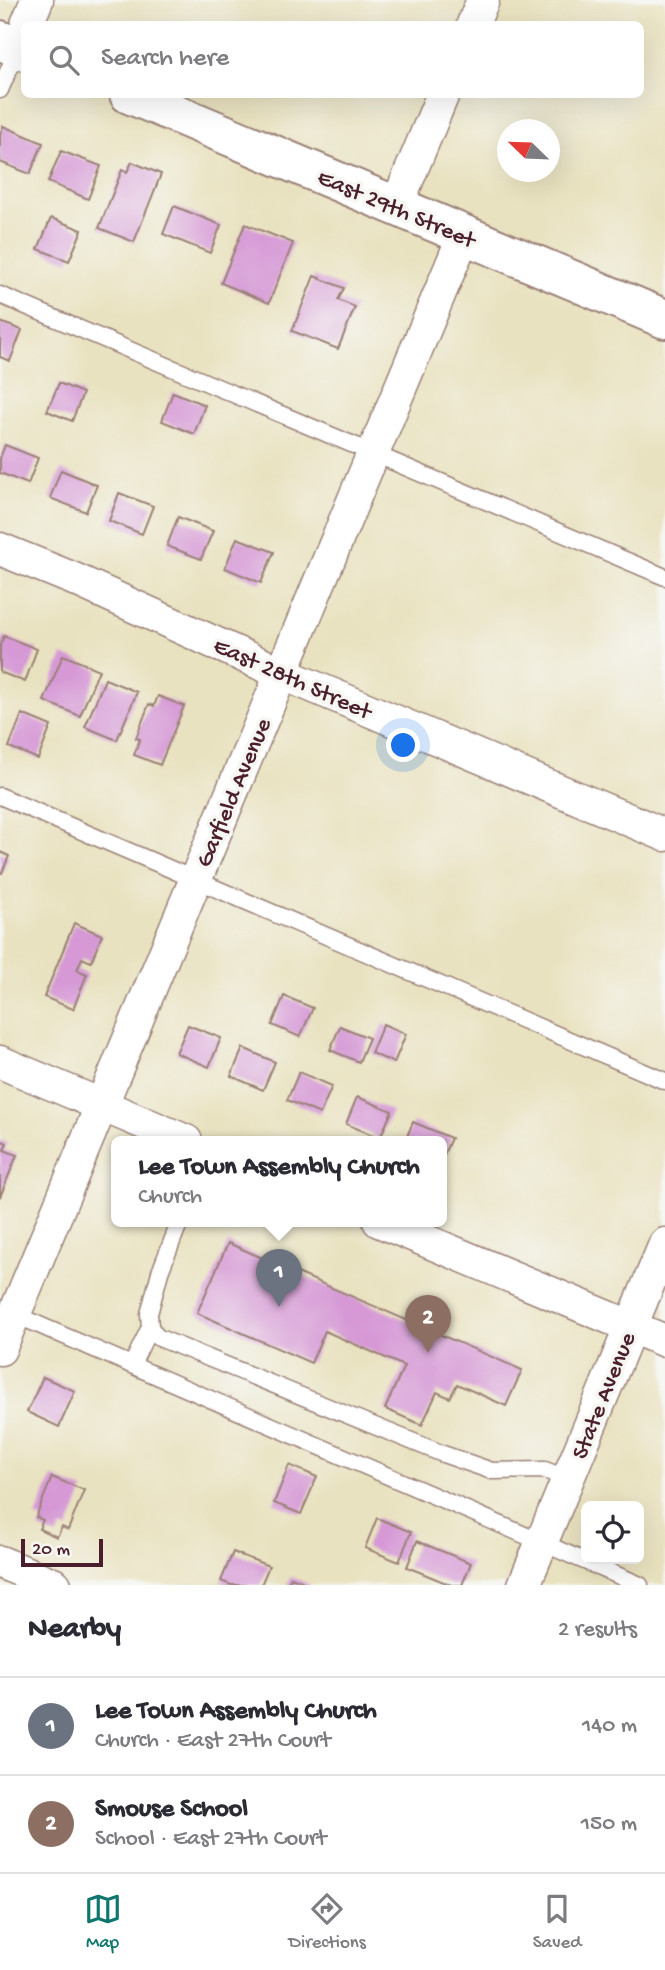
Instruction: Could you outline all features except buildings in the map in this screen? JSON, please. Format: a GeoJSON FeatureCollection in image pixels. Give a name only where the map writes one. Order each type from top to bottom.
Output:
{"type":"FeatureCollection","features":[{"type":"Feature","properties":{"kind":"street"},"geometry":{"type":"LineString","coordinates":[[27,21],[37,0]]}},
{"type":"Feature","properties":{"kind":"street"},"geometry":{"type":"LineString","coordinates":[[473,21],[483,0]]}},
{"type":"Feature","properties":{"kind":"street","name":"East 29th Street"},"geometry":{"type":"LineString","coordinates":[[138,98],[665,319]]}},
{"type":"Feature","properties":{"kind":"street"},"geometry":{"type":"LineString","coordinates":[[396,207],[441,98]]}},
{"type":"Feature","properties":{"kind":"street","name":"Garfield Avenue"},"geometry":{"type":"LineString","coordinates":[[0,1349],[7,1312],[102,1105],[464,235]]}},
{"type":"Feature","properties":{"kind":"street","name":"East 28th Street"},"geometry":{"type":"LineString","coordinates":[[0,548],[281,673],[665,835]]}},
{"type":"Feature","properties":{"kind":"street"},"geometry":{"type":"LineString","coordinates":[[0,1062],[174,1136]]}},
{"type":"Feature","properties":{"kind":"street"},"geometry":{"type":"LineString","coordinates":[[393,1227],[665,1340]]}},
{"type":"Feature","properties":{"kind":"street","name":"State Avenue"},"geometry":{"type":"LineString","coordinates":[[524,1585],[665,1244]]}},
{"type":"Feature","properties":{"kind":"street"},"geometry":{"type":"LineString","coordinates":[[0,1562],[55,1585]]}},
{"type":"Feature","properties":{"kind":"lane"},"geometry":{"type":"LineString","coordinates":[[0,90],[19,39]]}},
{"type":"Feature","properties":{"kind":"lane"},"geometry":{"type":"LineString","coordinates":[[0,295],[665,577]]}},
{"type":"Feature","properties":{"kind":"lane"},"geometry":{"type":"LineString","coordinates":[[0,796],[665,1081]]}},
{"type":"Feature","properties":{"kind":"lane"},"geometry":{"type":"LineString","coordinates":[[132,1365],[150,1327],[149,1314],[160,1272],[178,1227]]}},
{"type":"Feature","properties":{"kind":"lane"},"geometry":{"type":"LineString","coordinates":[[7,1312],[640,1585]]}},
{"type":"Feature","properties":{"kind":"lane"},"geometry":{"type":"LineString","coordinates":[[150,1327],[158,1337],[443,1454],[492,1471],[545,1470],[567,1479]]}},
{"type":"Feature","properties":{"kind":"place","name":"Lee Town Assembly Church"},"geometry":{"type":"Point","coordinates":[279,1307]}},
{"type":"Feature","properties":{"kind":"place","name":"Smouse School"},"geometry":{"type":"Point","coordinates":[428,1353]}}]}
